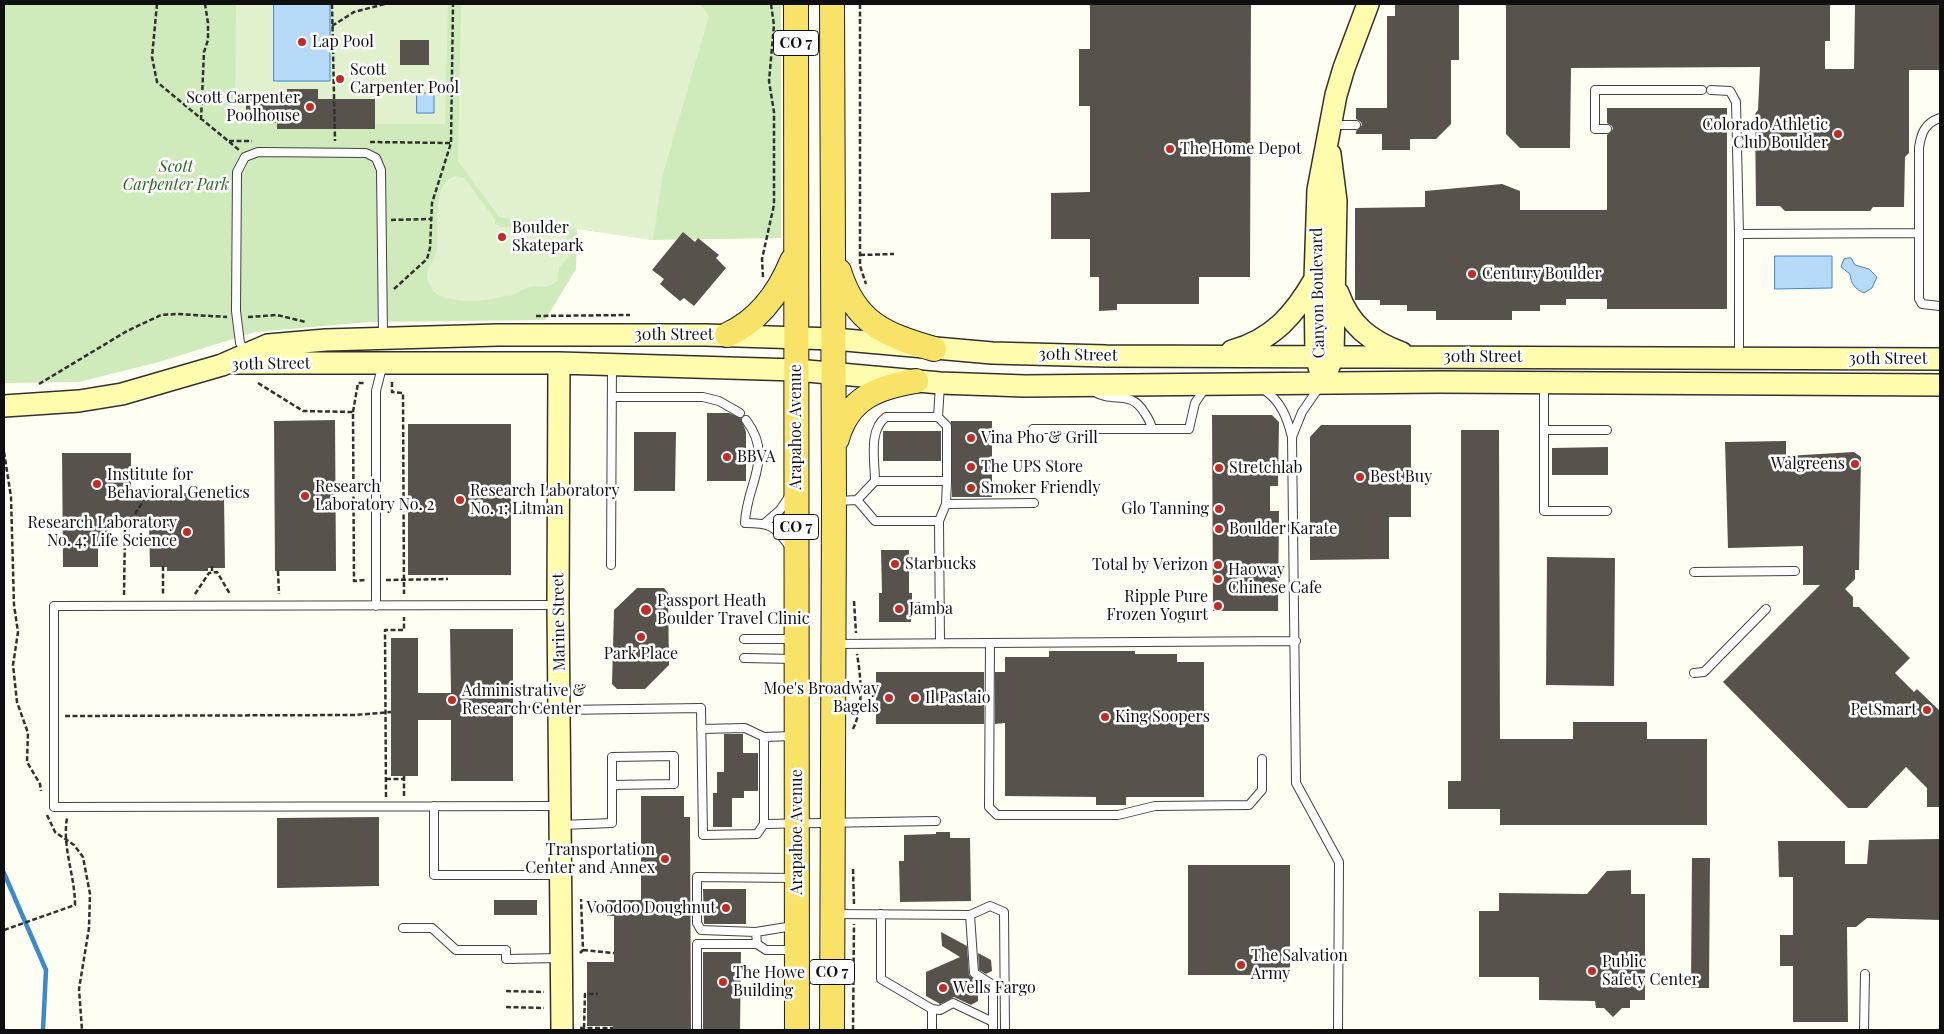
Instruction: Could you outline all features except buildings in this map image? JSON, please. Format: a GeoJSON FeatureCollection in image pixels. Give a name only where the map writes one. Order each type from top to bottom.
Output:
{"type":"FeatureCollection","features":[{"type":"Feature","properties":{"kind":"main road","name":"Arapahoe Avenue"},"geometry":{"type":"LineString","coordinates":[[796,4],[797,1030]]}},
{"type":"Feature","properties":{"kind":"main road","name":"CO 7"},"geometry":{"type":"LineString","coordinates":[[832,4],[834,453],[845,501],[844,644],[832,822],[843,914],[832,1030]]}},
{"type":"Feature","properties":{"kind":"main road","name":"Canyon Boulevard"},"geometry":{"type":"LineString","coordinates":[[1325,356],[1316,279],[1318,190],[1328,133],[1344,68],[1368,4]]}},
{"type":"Feature","properties":{"kind":"main road","name":"Canyon Boulevard"},"geometry":{"type":"LineString","coordinates":[[1322,382],[1335,288],[1336,201],[1328,133]]}},
{"type":"Feature","properties":{"kind":"main road"},"geometry":{"type":"LineString","coordinates":[[834,247],[846,292],[863,316],[885,332],[934,349]]}},
{"type":"Feature","properties":{"kind":"main road"},"geometry":{"type":"LineString","coordinates":[[728,335],[750,321],[772,299],[782,284],[796,250]]}},
{"type":"Feature","properties":{"kind":"main road"},"geometry":{"type":"LineString","coordinates":[[1213,356],[1245,347],[1276,331],[1295,312],[1316,279]]}},
{"type":"Feature","properties":{"kind":"main road"},"geometry":{"type":"LineString","coordinates":[[1335,288],[1342,306],[1356,327],[1384,346],[1412,356]]}},
{"type":"Feature","properties":{"kind":"main road","name":"30th Street"},"geometry":{"type":"LineString","coordinates":[[250,358],[268,345],[290,342],[498,335],[728,335],[834,339],[934,349],[1049,355],[1412,356],[1665,361],[1739,358],[1940,359]]}},
{"type":"Feature","properties":{"kind":"main road"},"geometry":{"type":"LineString","coordinates":[[383,338],[383,363]]}},
{"type":"Feature","properties":{"kind":"main road","name":"30th Street"},"geometry":{"type":"LineString","coordinates":[[4,406],[79,402],[122,394],[250,358],[383,363],[558,363],[796,370],[940,383],[1085,386],[1322,382],[1544,384],[1642,380],[1940,384]]}},
{"type":"Feature","properties":{"kind":"main road","name":"Marine Street"},"geometry":{"type":"LineString","coordinates":[[558,363],[558,605],[550,708],[561,815],[562,1030]]}},
{"type":"Feature","properties":{"kind":"main road"},"geometry":{"type":"LineString","coordinates":[[834,453],[842,426],[849,411],[859,400],[885,386],[916,381]]}},
{"type":"Feature","properties":{"kind":"lane"},"geometry":{"type":"LineString","coordinates":[[1607,129],[1595,129],[1595,90],[1702,90]]}},
{"type":"Feature","properties":{"kind":"lane"},"geometry":{"type":"LineString","coordinates":[[1711,90],[1730,90],[1736,102],[1739,358]]}},
{"type":"Feature","properties":{"kind":"lane"},"geometry":{"type":"LineString","coordinates":[[1940,118],[1927,124],[1921,134],[1919,148],[1919,299],[1922,304],[1927,306],[1940,306]]}},
{"type":"Feature","properties":{"kind":"lane"},"geometry":{"type":"LineString","coordinates":[[1328,133],[1356,125]]}},
{"type":"Feature","properties":{"kind":"lane"},"geometry":{"type":"LineString","coordinates":[[1727,129],[1737,129]]}},
{"type":"Feature","properties":{"kind":"lane"},"geometry":{"type":"LineString","coordinates":[[250,358],[240,343],[236,311],[237,172],[245,156],[258,152],[366,153],[376,158],[381,170],[383,338]]}},
{"type":"Feature","properties":{"kind":"lane"},"geometry":{"type":"LineString","coordinates":[[1739,234],[1919,233]]}},
{"type":"Feature","properties":{"kind":"lane"},"geometry":{"type":"LineString","coordinates":[[376,606],[376,390],[383,363]]}},
{"type":"Feature","properties":{"kind":"lane"},"geometry":{"type":"LineString","coordinates":[[611,565],[612,365]]}},
{"type":"Feature","properties":{"kind":"lane"},"geometry":{"type":"LineString","coordinates":[[1292,437],[1302,412],[1322,382]]}},
{"type":"Feature","properties":{"kind":"lane"},"geometry":{"type":"LineString","coordinates":[[938,417],[940,383]]}},
{"type":"Feature","properties":{"kind":"lane"},"geometry":{"type":"LineString","coordinates":[[1253,383],[1276,399],[1286,416],[1292,437],[1293,578],[1296,641],[1296,783],[1339,862],[1338,1030]]}},
{"type":"Feature","properties":{"kind":"lane"},"geometry":{"type":"LineString","coordinates":[[1033,429],[1189,428],[1195,403],[1207,384]]}},
{"type":"Feature","properties":{"kind":"lane"},"geometry":{"type":"LineString","coordinates":[[1544,384],[1544,511],[1607,511]]}},
{"type":"Feature","properties":{"kind":"lane"},"geometry":{"type":"LineString","coordinates":[[1085,386],[1101,396],[1131,398],[1136,401],[1151,423],[1152,429]]}},
{"type":"Feature","properties":{"kind":"lane"},"geometry":{"type":"LineString","coordinates":[[612,398],[687,396],[709,398],[740,413]]}},
{"type":"Feature","properties":{"kind":"lane"},"geometry":{"type":"LineString","coordinates":[[875,481],[875,430],[879,422],[886,417],[938,417],[947,426],[946,504],[940,521],[940,643]]}},
{"type":"Feature","properties":{"kind":"lane"},"geometry":{"type":"LineString","coordinates":[[746,420],[757,438],[759,467],[747,499],[745,523],[765,523],[780,533],[796,556]]}},
{"type":"Feature","properties":{"kind":"lane"},"geometry":{"type":"LineString","coordinates":[[1544,430],[1607,430]]}},
{"type":"Feature","properties":{"kind":"lane"},"geometry":{"type":"LineString","coordinates":[[940,521],[875,521],[845,501],[875,481],[947,481]]}},
{"type":"Feature","properties":{"kind":"lane"},"geometry":{"type":"LineString","coordinates":[[765,523],[780,510],[796,487]]}},
{"type":"Feature","properties":{"kind":"lane"},"geometry":{"type":"LineString","coordinates":[[946,504],[1034,503]]}},
{"type":"Feature","properties":{"kind":"lane"},"geometry":{"type":"LineString","coordinates":[[1694,572],[1795,571]]}},
{"type":"Feature","properties":{"kind":"lane"},"geometry":{"type":"LineString","coordinates":[[558,605],[54,606],[54,807],[434,806],[561,815],[612,823],[612,785],[612,757],[674,756],[674,784],[612,785]]}},
{"type":"Feature","properties":{"kind":"lane"},"geometry":{"type":"LineString","coordinates":[[1694,672],[1704,672],[1766,609]]}},
{"type":"Feature","properties":{"kind":"lane"},"geometry":{"type":"LineString","coordinates":[[744,639],[797,649]]}},
{"type":"Feature","properties":{"kind":"lane"},"geometry":{"type":"LineString","coordinates":[[844,644],[1296,641]]}},
{"type":"Feature","properties":{"kind":"lane"},"geometry":{"type":"LineString","coordinates":[[990,643],[989,807],[997,815],[1118,815],[1155,806],[1249,805],[1262,790],[1262,759]]}},
{"type":"Feature","properties":{"kind":"lane"},"geometry":{"type":"LineString","coordinates":[[744,658],[797,649]]}},
{"type":"Feature","properties":{"kind":"lane"},"geometry":{"type":"LineString","coordinates":[[550,708],[701,708],[703,835],[757,834],[764,824],[764,737]]}},
{"type":"Feature","properties":{"kind":"lane"},"geometry":{"type":"LineString","coordinates":[[701,729],[745,728],[764,737],[797,736]]}},
{"type":"Feature","properties":{"kind":"lane"},"geometry":{"type":"LineString","coordinates":[[434,806],[434,875],[562,875]]}},
{"type":"Feature","properties":{"kind":"lane"},"geometry":{"type":"LineString","coordinates":[[764,824],[936,821]]}},
{"type":"Feature","properties":{"kind":"lane"},"geometry":{"type":"LineString","coordinates":[[797,878],[697,877],[697,923],[702,930],[756,932],[797,925]]}},
{"type":"Feature","properties":{"kind":"lane"},"geometry":{"type":"LineString","coordinates":[[843,914],[970,915],[990,906],[1004,912],[1005,1030]]}},
{"type":"Feature","properties":{"kind":"lane"},"geometry":{"type":"LineString","coordinates":[[881,914],[881,980],[932,1009],[940,1010],[953,1003],[993,1022]]}},
{"type":"Feature","properties":{"kind":"lane"},"geometry":{"type":"LineString","coordinates":[[970,915],[974,973],[993,985],[993,1030]]}},
{"type":"Feature","properties":{"kind":"lane"},"geometry":{"type":"LineString","coordinates":[[403,928],[432,928],[456,950],[506,950],[506,958],[563,958]]}},
{"type":"Feature","properties":{"kind":"lane"},"geometry":{"type":"LineString","coordinates":[[756,932],[757,944]]}},
{"type":"Feature","properties":{"kind":"lane"},"geometry":{"type":"LineString","coordinates":[[697,1030],[697,944],[757,944],[766,950],[798,950]]}},
{"type":"Feature","properties":{"kind":"lane"},"geometry":{"type":"LineString","coordinates":[[1864,1030],[1865,974]]}},
{"type":"Feature","properties":{"kind":"lane"},"geometry":{"type":"LineString","coordinates":[[932,1009],[932,1030]]}},
{"type":"Feature","properties":{"kind":"path"},"geometry":{"type":"LineString","coordinates":[[158,4],[152,57],[155,76],[164,89],[227,139],[245,156]]}},
{"type":"Feature","properties":{"kind":"path"},"geometry":{"type":"LineString","coordinates":[[201,120],[204,52],[208,40],[205,4]]}},
{"type":"Feature","properties":{"kind":"path"},"geometry":{"type":"LineString","coordinates":[[332,4],[335,152]]}},
{"type":"Feature","properties":{"kind":"path"},"geometry":{"type":"LineString","coordinates":[[332,26],[354,12],[385,4]]}},
{"type":"Feature","properties":{"kind":"path"},"geometry":{"type":"LineString","coordinates":[[393,293],[394,287],[427,259],[430,248],[432,203],[450,142],[453,4]]}},
{"type":"Feature","properties":{"kind":"path"},"geometry":{"type":"LineString","coordinates":[[763,279],[762,259],[774,206],[774,112],[769,81],[774,25],[771,4]]}},
{"type":"Feature","properties":{"kind":"path"},"geometry":{"type":"LineString","coordinates":[[860,4],[860,266],[868,289]]}},
{"type":"Feature","properties":{"kind":"path"},"geometry":{"type":"LineString","coordinates":[[860,255],[894,254]]}},
{"type":"Feature","properties":{"kind":"path"},"geometry":{"type":"LineString","coordinates":[[33,386],[45,382],[128,331],[161,315],[230,317]]}},
{"type":"Feature","properties":{"kind":"path"},"geometry":{"type":"LineString","coordinates":[[244,317],[277,315],[313,324]]}},
{"type":"Feature","properties":{"kind":"path"},"geometry":{"type":"LineString","coordinates":[[364,383],[358,383],[354,412],[354,581],[448,579]]}},
{"type":"Feature","properties":{"kind":"path"},"geometry":{"type":"LineString","coordinates":[[386,806],[385,630],[404,630],[403,393],[392,392],[392,383],[390,383]]}},
{"type":"Feature","properties":{"kind":"path"},"geometry":{"type":"LineString","coordinates":[[258,384],[303,410],[354,412]]}},
{"type":"Feature","properties":{"kind":"path"},"geometry":{"type":"LineString","coordinates":[[4,452],[11,497],[14,596],[18,632],[13,665],[17,702],[28,733],[27,762],[40,784],[42,794]]}},
{"type":"Feature","properties":{"kind":"path"},"geometry":{"type":"LineString","coordinates":[[125,528],[133,528],[132,519],[147,495],[163,496],[163,499]]}},
{"type":"Feature","properties":{"kind":"path"},"geometry":{"type":"LineString","coordinates":[[98,521],[101,527],[106,527],[106,545],[125,545]]}},
{"type":"Feature","properties":{"kind":"path"},"geometry":{"type":"LineString","coordinates":[[124,597],[125,524]]}},
{"type":"Feature","properties":{"kind":"path"},"geometry":{"type":"LineString","coordinates":[[154,597],[163,597],[163,566]]}},
{"type":"Feature","properties":{"kind":"path"},"geometry":{"type":"LineString","coordinates":[[191,596],[212,572],[212,566]]}},
{"type":"Feature","properties":{"kind":"path"},"geometry":{"type":"LineString","coordinates":[[212,572],[217,572],[228,593],[232,596]]}},
{"type":"Feature","properties":{"kind":"path"},"geometry":{"type":"LineString","coordinates":[[272,596],[279,595],[278,572]]}},
{"type":"Feature","properties":{"kind":"path"},"geometry":{"type":"LineString","coordinates":[[853,738],[853,728],[859,717],[860,674],[844,644],[854,593]]}},
{"type":"Feature","properties":{"kind":"path"},"geometry":{"type":"LineString","coordinates":[[513,708],[550,708]]}},
{"type":"Feature","properties":{"kind":"path"},"geometry":{"type":"LineString","coordinates":[[54,716],[356,715],[391,712]]}},
{"type":"Feature","properties":{"kind":"path"},"geometry":{"type":"LineString","coordinates":[[386,779],[404,777],[404,806]]}},
{"type":"Feature","properties":{"kind":"path"},"geometry":{"type":"LineString","coordinates":[[4,930],[75,905],[75,891],[64,836],[69,807]]}},
{"type":"Feature","properties":{"kind":"path"},"geometry":{"type":"LineString","coordinates":[[45,812],[55,832],[64,836],[74,845],[82,857],[90,894],[89,928],[79,989],[82,1030]]}},
{"type":"Feature","properties":{"kind":"path"},"geometry":{"type":"LineString","coordinates":[[853,868],[843,914],[853,1030]]}},
{"type":"Feature","properties":{"kind":"path"},"geometry":{"type":"LineString","coordinates":[[583,950],[614,953]]}},
{"type":"Feature","properties":{"kind":"path"},"geometry":{"type":"LineString","coordinates":[[506,991],[545,992]]}},
{"type":"Feature","properties":{"kind":"path"},"geometry":{"type":"LineString","coordinates":[[584,1028],[586,994],[598,994]]}},
{"type":"Feature","properties":{"kind":"path"},"geometry":{"type":"LineString","coordinates":[[506,1007],[545,1008]]}},
{"type":"Feature","properties":{"kind":"green space","name":"Scott Carpenter Park"},"geometry":{"type":"Polygon","coordinates":[[[4,4],[781,4],[781,238],[653,240],[577,229],[576,269],[545,320],[370,322],[255,332],[159,362],[79,382],[4,383],[4,4]]]}},
{"type":"Feature","properties":{"kind":"green space","name":"Scott Carpenter Pool"},"geometry":{"type":"Polygon","coordinates":[[[236,4],[448,4],[445,124],[376,124],[375,129],[277,129],[277,123],[235,122],[236,4]]]}},
{"type":"Feature","properties":{"kind":"green space"},"geometry":{"type":"Polygon","coordinates":[[[461,4],[700,4],[709,16],[663,174],[653,240],[499,217],[458,161],[461,4]]]}},
{"type":"Feature","properties":{"kind":"green space","name":"Boulder Skatepark"},"geometry":{"type":"Polygon","coordinates":[[[457,176],[464,178],[495,219],[495,224],[501,227],[532,226],[546,234],[565,235],[569,243],[569,257],[559,267],[558,280],[548,286],[529,287],[511,296],[506,295],[480,301],[448,299],[433,291],[428,282],[427,274],[437,250],[440,196],[443,186],[449,179],[457,176]]]}},
{"type":"Feature","properties":{"kind":"water","name":"Lap Pool"},"geometry":{"type":"Polygon","coordinates":[[[274,4],[330,4],[330,81],[274,81],[274,4]]]}},
{"type":"Feature","properties":{"kind":"water"},"geometry":{"type":"Polygon","coordinates":[[[417,93],[434,93],[434,113],[417,113],[417,93]]]}},
{"type":"Feature","properties":{"kind":"water"},"geometry":{"type":"Polygon","coordinates":[[[1775,256],[1832,256],[1832,288],[1775,289],[1775,256]]]}},
{"type":"Feature","properties":{"kind":"water"},"geometry":{"type":"Polygon","coordinates":[[[1851,258],[1855,265],[1869,269],[1877,277],[1872,288],[1864,293],[1854,286],[1850,274],[1841,267],[1844,259],[1851,258]]]}},
{"type":"Feature","properties":{"kind":"waterway"},"geometry":{"type":"LineString","coordinates":[[4,873],[46,970],[43,1030]]}},
{"type":"Feature","properties":{"kind":"place","name":"Lap Pool"},"geometry":{"type":"Point","coordinates":[302,42]}},
{"type":"Feature","properties":{"kind":"place","name":"Scott Carpenter Pool"},"geometry":{"type":"Point","coordinates":[340,79]}},
{"type":"Feature","properties":{"kind":"place","name":"Scott Carpenter Poolhouse"},"geometry":{"type":"Point","coordinates":[310,107]}},
{"type":"Feature","properties":{"kind":"place","name":"Colorado Athletic Club Boulder"},"geometry":{"type":"Point","coordinates":[1838,134]}},
{"type":"Feature","properties":{"kind":"place","name":"The Home Depot"},"geometry":{"type":"Point","coordinates":[1170,149]}},
{"type":"Feature","properties":{"kind":"place","name":"Boulder Skatepark"},"geometry":{"type":"Point","coordinates":[502,237]}},
{"type":"Feature","properties":{"kind":"place","name":"Century Boulder"},"geometry":{"type":"Point","coordinates":[1472,274]}},
{"type":"Feature","properties":{"kind":"place","name":"Vina Pho & Grill"},"geometry":{"type":"Point","coordinates":[971,438]}},
{"type":"Feature","properties":{"kind":"place","name":"BBVA"},"geometry":{"type":"Point","coordinates":[727,457]}},
{"type":"Feature","properties":{"kind":"place","name":"Walgreens"},"geometry":{"type":"Point","coordinates":[1855,464]}},
{"type":"Feature","properties":{"kind":"place","name":"The UPS Store"},"geometry":{"type":"Point","coordinates":[971,467]}},
{"type":"Feature","properties":{"kind":"place","name":"Stretchlab"},"geometry":{"type":"Point","coordinates":[1219,468]}},
{"type":"Feature","properties":{"kind":"place","name":"Best Buy"},"geometry":{"type":"Point","coordinates":[1360,477]}},
{"type":"Feature","properties":{"kind":"place","name":"Institute for Behavioral Genetics"},"geometry":{"type":"Point","coordinates":[97,484]}},
{"type":"Feature","properties":{"kind":"place","name":"Smoker Friendly"},"geometry":{"type":"Point","coordinates":[971,488]}},
{"type":"Feature","properties":{"kind":"place","name":"Research Laboratory No. 2"},"geometry":{"type":"Point","coordinates":[305,496]}},
{"type":"Feature","properties":{"kind":"place","name":"Research Laboratory No. 1; Litman"},"geometry":{"type":"Point","coordinates":[460,500]}},
{"type":"Feature","properties":{"kind":"place","name":"Glo Tanning"},"geometry":{"type":"Point","coordinates":[1219,509]}},
{"type":"Feature","properties":{"kind":"place","name":"Boulder Karate"},"geometry":{"type":"Point","coordinates":[1219,529]}},
{"type":"Feature","properties":{"kind":"place","name":"Research Laboratory No. 4; Life Science"},"geometry":{"type":"Point","coordinates":[187,532]}},
{"type":"Feature","properties":{"kind":"place","name":"Starbucks"},"geometry":{"type":"Point","coordinates":[895,564]}},
{"type":"Feature","properties":{"kind":"place","name":"Total by Verizon"},"geometry":{"type":"Point","coordinates":[1218,565]}},
{"type":"Feature","properties":{"kind":"place","name":"Haoway Chinese Cafe"},"geometry":{"type":"Point","coordinates":[1218,579]}},
{"type":"Feature","properties":{"kind":"place","name":"Ripple Pure Frozen Yogurt"},"geometry":{"type":"Point","coordinates":[1218,606]}},
{"type":"Feature","properties":{"kind":"place","name":"Jamba"},"geometry":{"type":"Point","coordinates":[899,609]}},
{"type":"Feature","properties":{"kind":"place","name":"Passport Heath Boulder Travel Clinic"},"geometry":{"type":"Point","coordinates":[646,610]}},
{"type":"Feature","properties":{"kind":"place","name":"Park Place"},"geometry":{"type":"Point","coordinates":[641,637]}},
{"type":"Feature","properties":{"kind":"place","name":"Moe's Broadway Bagels"},"geometry":{"type":"Point","coordinates":[889,698]}},
{"type":"Feature","properties":{"kind":"place","name":"Il Pastaio"},"geometry":{"type":"Point","coordinates":[915,698]}},
{"type":"Feature","properties":{"kind":"place","name":"Administrative & Research Center"},"geometry":{"type":"Point","coordinates":[452,700]}},
{"type":"Feature","properties":{"kind":"place","name":"PetSmart"},"geometry":{"type":"Point","coordinates":[1927,710]}},
{"type":"Feature","properties":{"kind":"place","name":"King Soopers"},"geometry":{"type":"Point","coordinates":[1105,717]}},
{"type":"Feature","properties":{"kind":"place","name":"Transportation Center and Annex"},"geometry":{"type":"Point","coordinates":[665,859]}},
{"type":"Feature","properties":{"kind":"place","name":"Voodoo Doughnut"},"geometry":{"type":"Point","coordinates":[726,908]}},
{"type":"Feature","properties":{"kind":"place","name":"The Salvation Army"},"geometry":{"type":"Point","coordinates":[1241,965]}},
{"type":"Feature","properties":{"kind":"place","name":"Public Safety Center"},"geometry":{"type":"Point","coordinates":[1592,971]}},
{"type":"Feature","properties":{"kind":"place","name":"The Howe Building"},"geometry":{"type":"Point","coordinates":[723,982]}},
{"type":"Feature","properties":{"kind":"place","name":"Wells Fargo"},"geometry":{"type":"Point","coordinates":[943,988]}}]}
